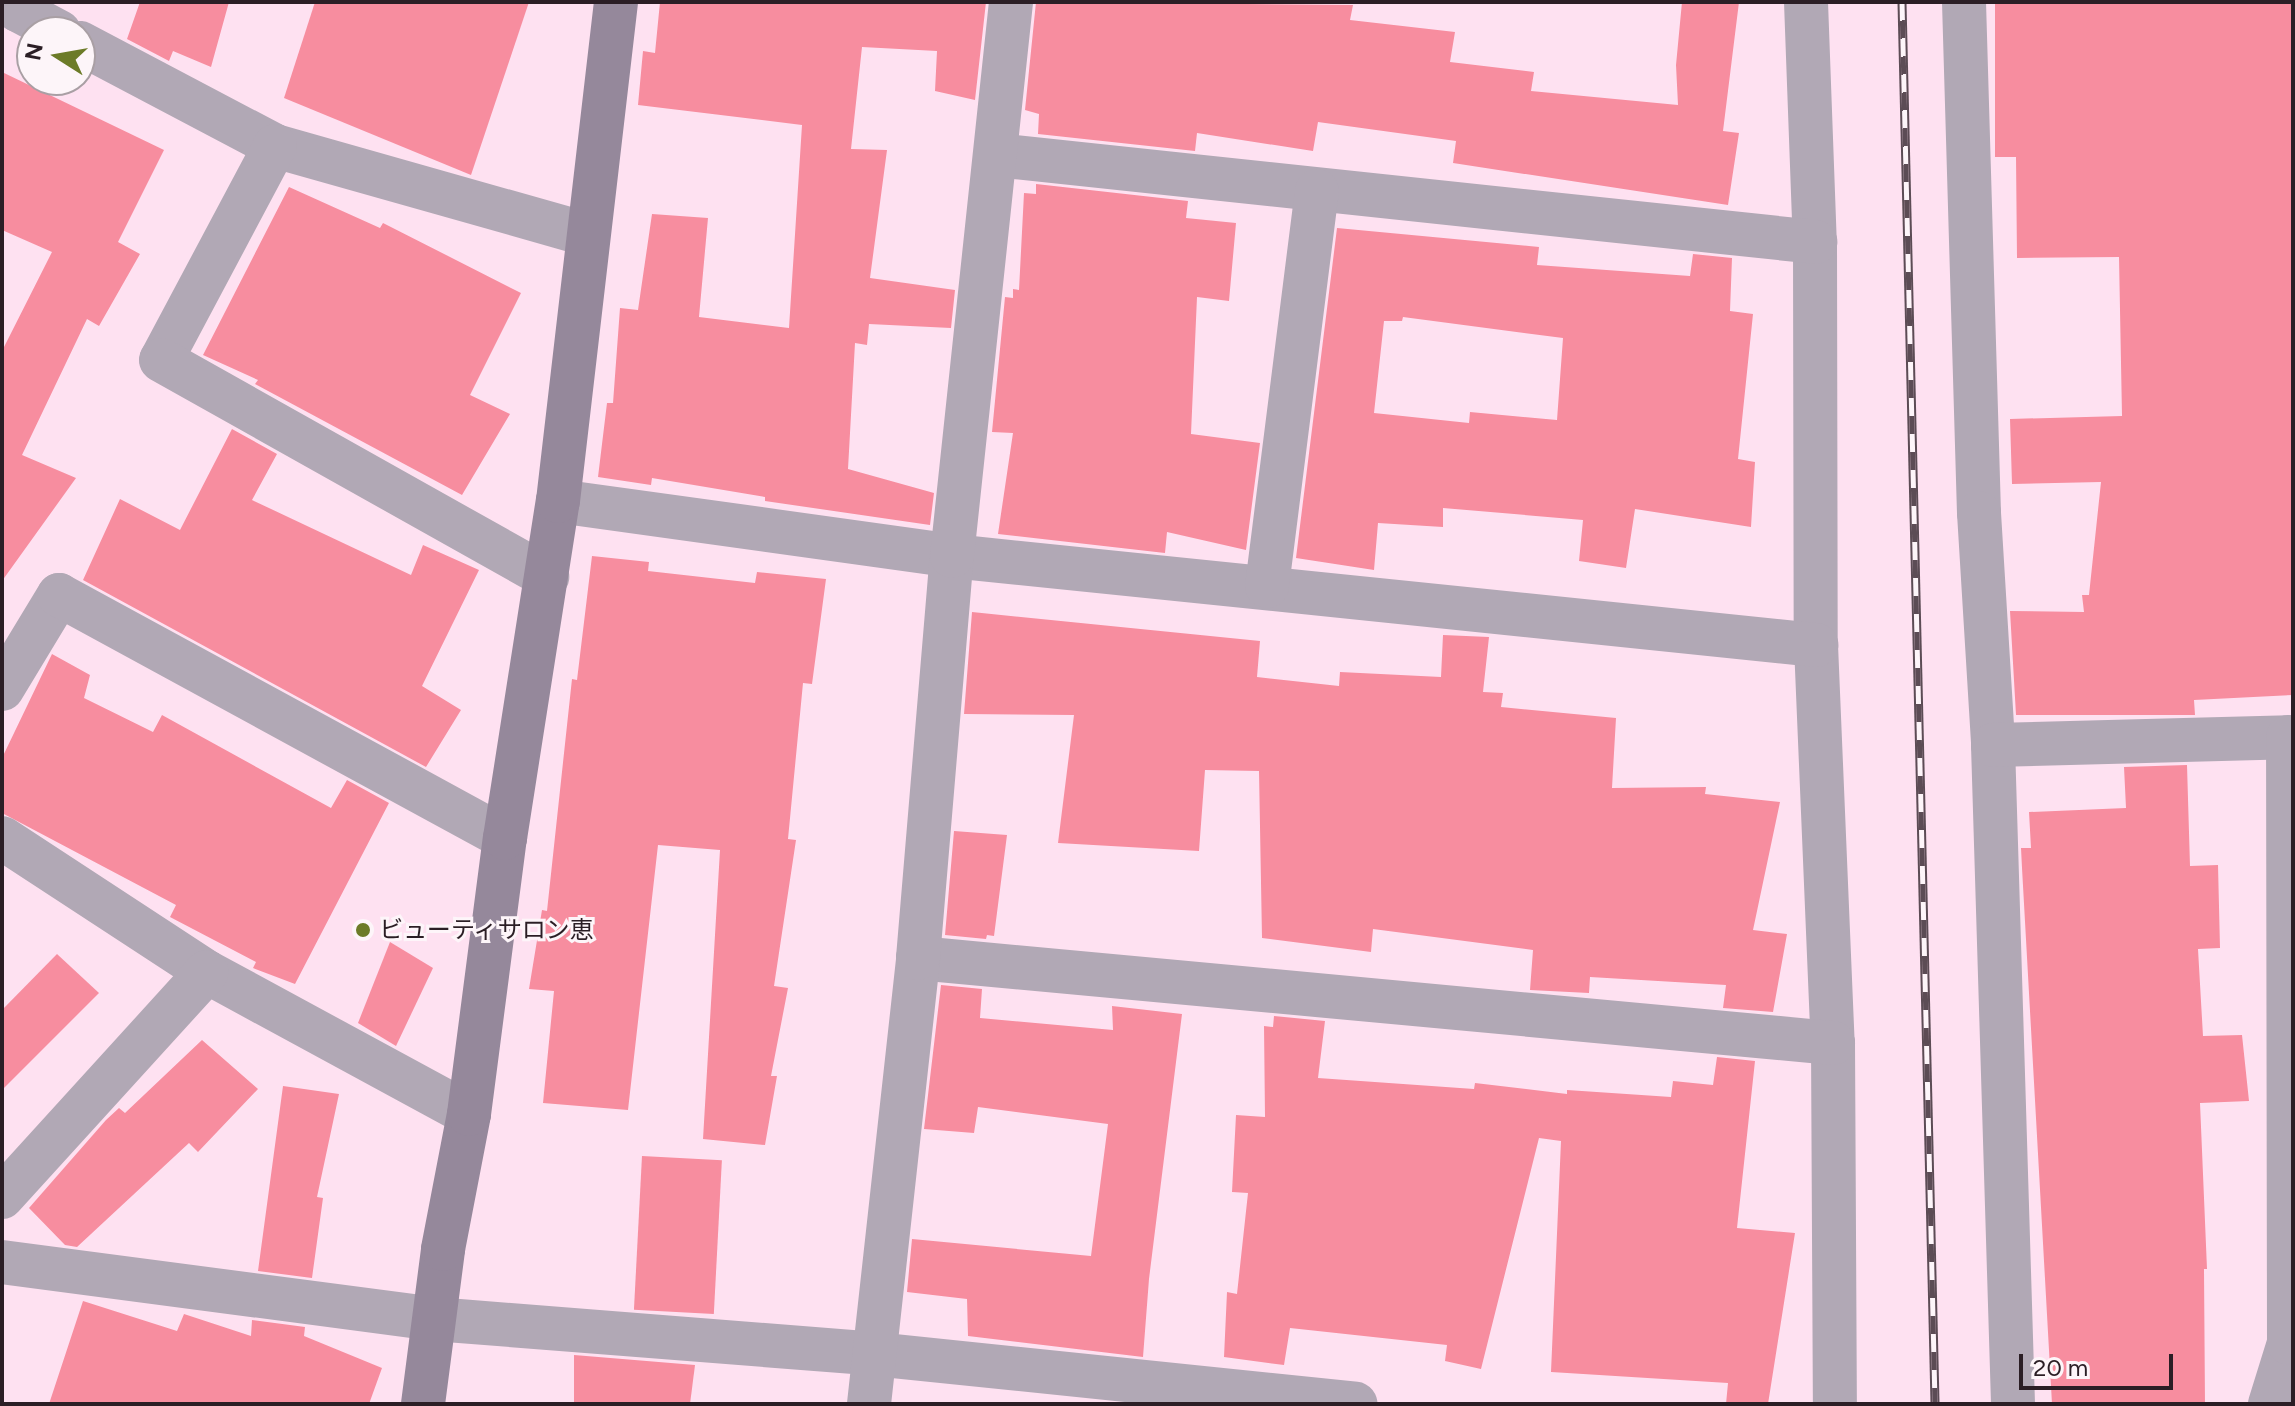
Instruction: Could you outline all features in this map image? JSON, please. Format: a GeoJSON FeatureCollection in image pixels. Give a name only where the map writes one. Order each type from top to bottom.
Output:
{"type":"FeatureCollection","features":[{"type":"Feature","properties":{"kind":"street"},"geometry":{"type":"LineString","coordinates":[[11,2],[29,16]]}},
{"type":"Feature","properties":{"kind":"street"},"geometry":{"type":"LineString","coordinates":[[423,1404],[443,1249],[469,1114],[505,838],[558,501],[616,2]]}},
{"type":"Feature","properties":{"kind":"street"},"geometry":{"type":"LineString","coordinates":[[869,1404],[918,958],[952,556],[1011,2]]}},
{"type":"Feature","properties":{"kind":"street"},"geometry":{"type":"LineString","coordinates":[[1806,2],[1815,242],[1816,645],[1833,1043],[1835,1404]]}},
{"type":"Feature","properties":{"kind":"street"},"geometry":{"type":"LineString","coordinates":[[1964,2],[1979,513],[1993,745],[2013,1404]]}},
{"type":"Feature","properties":{"kind":"street"},"geometry":{"type":"LineString","coordinates":[[96,51],[275,146],[587,234]]}},
{"type":"Feature","properties":{"kind":"street"},"geometry":{"type":"LineString","coordinates":[[275,146],[161,360],[547,577]]}},
{"type":"Feature","properties":{"kind":"street"},"geometry":{"type":"LineString","coordinates":[[996,155],[1815,242]]}},
{"type":"Feature","properties":{"kind":"street"},"geometry":{"type":"LineString","coordinates":[[1267,586],[1317,191]]}},
{"type":"Feature","properties":{"kind":"street"},"geometry":{"type":"LineString","coordinates":[[558,501],[952,556],[1267,586],[1816,645]]}},
{"type":"Feature","properties":{"kind":"street"},"geometry":{"type":"LineString","coordinates":[[2,689],[59,595],[505,838]]}},
{"type":"Feature","properties":{"kind":"street"},"geometry":{"type":"LineString","coordinates":[[1993,745],[2291,737],[2289,1343],[2270,1404]]}},
{"type":"Feature","properties":{"kind":"street"},"geometry":{"type":"LineString","coordinates":[[2,838],[207,972],[469,1114]]}},
{"type":"Feature","properties":{"kind":"street"},"geometry":{"type":"LineString","coordinates":[[918,958],[1833,1043]]}},
{"type":"Feature","properties":{"kind":"street"},"geometry":{"type":"LineString","coordinates":[[2,1197],[207,972]]}},
{"type":"Feature","properties":{"kind":"street"},"geometry":{"type":"LineString","coordinates":[[2,1262],[434,1319],[874,1354],[1355,1404]]}},
{"type":"Feature","properties":{"kind":"building"},"geometry":{"type":"Polygon","coordinates":[[[140,2],[229,2],[211,67],[173,51],[169,61],[127,39],[140,2]]]}},
{"type":"Feature","properties":{"kind":"building"},"geometry":{"type":"Polygon","coordinates":[[[315,2],[529,2],[471,175],[284,98],[315,2]]]}},
{"type":"Feature","properties":{"kind":"building"},"geometry":{"type":"Polygon","coordinates":[[[660,2],[986,2],[975,100],[935,91],[937,51],[862,47],[851,149],[887,150],[870,278],[955,290],[951,328],[869,324],[867,345],[855,343],[848,469],[934,493],[930,525],[765,501],[765,497],[652,478],[651,485],[598,477],[607,403],[613,403],[620,308],[638,310],[652,214],[708,218],[699,317],[789,328],[802,125],[638,105],[643,51],[655,53],[660,2]]]}},
{"type":"Feature","properties":{"kind":"building"},"geometry":{"type":"Polygon","coordinates":[[[1036,2],[1353,5],[1350,20],[1455,32],[1450,62],[1534,72],[1531,91],[1678,105],[1676,65],[1682,2],[1739,2],[1723,131],[1739,133],[1728,205],[1453,163],[1456,141],[1318,122],[1313,151],[1197,133],[1195,151],[1038,134],[1039,114],[1025,110],[1036,2]]]}},
{"type":"Feature","properties":{"kind":"building"},"geometry":{"type":"Polygon","coordinates":[[[1995,2],[2293,2],[2293,695],[2194,700],[2195,715],[2016,715],[2010,611],[2084,612],[2082,595],[2089,595],[2101,482],[2012,484],[2010,419],[2122,416],[2119,257],[2017,258],[2016,157],[1995,157],[1995,2]]]}},
{"type":"Feature","properties":{"kind":"building"},"geometry":{"type":"Polygon","coordinates":[[[2,72],[16,79],[16,96],[52,96],[164,150],[118,242],[140,254],[99,326],[87,319],[22,455],[76,478],[2,581],[2,351],[52,252],[2,230],[2,72]]]}},
{"type":"Feature","properties":{"kind":"building"},"geometry":{"type":"Polygon","coordinates":[[[1036,184],[1188,201],[1186,218],[1236,223],[1229,301],[1197,297],[1191,434],[1260,443],[1246,550],[1167,532],[1165,553],[998,534],[1013,433],[992,432],[1005,297],[1013,298],[1013,289],[1019,290],[1024,193],[1036,194],[1036,184]]]}},
{"type":"Feature","properties":{"kind":"building"},"geometry":{"type":"Polygon","coordinates":[[[289,187],[380,228],[383,223],[521,293],[470,395],[510,414],[462,495],[255,384],[258,380],[203,355],[289,187]]]}},
{"type":"Feature","properties":{"kind":"building"},"geometry":{"type":"Polygon","coordinates":[[[1337,228],[1539,247],[1537,265],[1690,276],[1693,254],[1732,258],[1730,311],[1753,314],[1738,459],[1755,462],[1751,527],[1635,509],[1626,568],[1579,561],[1583,520],[1443,508],[1443,527],[1378,523],[1374,570],[1296,558],[1337,228]],[[1403,317],[1402,321],[1384,321],[1374,413],[1469,423],[1470,412],[1557,420],[1563,338],[1403,317]]]}},
{"type":"Feature","properties":{"kind":"building"},"geometry":{"type":"Polygon","coordinates":[[[232,429],[277,454],[252,500],[411,575],[423,545],[479,570],[422,686],[461,710],[426,767],[83,580],[120,499],[180,530],[232,429]]]}},
{"type":"Feature","properties":{"kind":"building"},"geometry":{"type":"Polygon","coordinates":[[[592,556],[649,562],[648,571],[755,583],[757,572],[826,579],[812,684],[803,683],[788,839],[796,840],[774,986],[788,988],[771,1076],[777,1076],[765,1145],[703,1139],[720,850],[658,845],[628,1110],[543,1103],[554,991],[529,989],[542,910],[547,911],[572,679],[577,680],[592,556]]]}},
{"type":"Feature","properties":{"kind":"building"},"geometry":{"type":"Polygon","coordinates":[[[972,612],[1260,641],[1257,677],[1339,686],[1340,672],[1441,677],[1443,635],[1489,637],[1483,692],[1503,693],[1501,707],[1616,718],[1612,788],[1706,787],[1705,794],[1780,802],[1753,930],[1787,934],[1773,1012],[1723,1008],[1726,985],[1590,977],[1589,993],[1530,990],[1533,950],[1373,929],[1371,952],[1262,938],[1259,771],[1205,770],[1199,851],[1058,843],[1074,715],[964,714],[972,612]]]}},
{"type":"Feature","properties":{"kind":"building"},"geometry":{"type":"Polygon","coordinates":[[[52,654],[90,675],[84,698],[153,732],[162,715],[331,808],[347,780],[389,803],[295,984],[253,968],[256,962],[170,917],[176,905],[2,813],[2,758],[52,654]]]}},
{"type":"Feature","properties":{"kind":"building"},"geometry":{"type":"Polygon","coordinates":[[[2187,765],[2190,866],[2218,865],[2220,948],[2198,949],[2203,1036],[2242,1035],[2249,1101],[2200,1103],[2207,1269],[2204,1269],[2205,1404],[2052,1404],[2021,848],[2031,848],[2029,812],[2126,808],[2124,767],[2187,765]]]}},
{"type":"Feature","properties":{"kind":"building"},"geometry":{"type":"Polygon","coordinates":[[[954,831],[1007,835],[994,936],[987,935],[986,939],[945,935],[954,831]]]}},
{"type":"Feature","properties":{"kind":"building"},"geometry":{"type":"Polygon","coordinates":[[[390,942],[433,968],[396,1046],[358,1023],[390,942]]]}},
{"type":"Feature","properties":{"kind":"building"},"geometry":{"type":"Polygon","coordinates":[[[57,954],[99,993],[2,1090],[2,1010],[57,954]]]}},
{"type":"Feature","properties":{"kind":"building"},"geometry":{"type":"Polygon","coordinates":[[[941,985],[982,989],[980,1018],[1113,1030],[1112,1006],[1182,1014],[1149,1279],[1143,1357],[968,1336],[967,1299],[907,1292],[912,1239],[1091,1256],[1108,1124],[978,1107],[974,1133],[924,1129],[941,985]]]}},
{"type":"Feature","properties":{"kind":"building"},"geometry":{"type":"Polygon","coordinates":[[[1274,1016],[1325,1021],[1318,1078],[1474,1089],[1475,1083],[1567,1094],[1567,1090],[1671,1097],[1673,1081],[1713,1085],[1717,1057],[1755,1061],[1737,1228],[1795,1233],[1768,1404],[1726,1404],[1728,1383],[1551,1372],[1561,1141],[1539,1138],[1481,1369],[1445,1361],[1447,1345],[1290,1328],[1284,1365],[1224,1357],[1227,1292],[1237,1294],[1248,1193],[1232,1192],[1236,1115],[1265,1117],[1264,1026],[1273,1027],[1274,1016]]]}},
{"type":"Feature","properties":{"kind":"building"},"geometry":{"type":"Polygon","coordinates":[[[202,1040],[258,1089],[198,1152],[189,1143],[77,1247],[65,1245],[29,1208],[106,1120],[119,1108],[125,1113],[202,1040]]]}},
{"type":"Feature","properties":{"kind":"building"},"geometry":{"type":"Polygon","coordinates":[[[283,1086],[339,1094],[317,1197],[323,1198],[312,1278],[258,1271],[283,1086]]]}},
{"type":"Feature","properties":{"kind":"building"},"geometry":{"type":"Polygon","coordinates":[[[642,1156],[722,1160],[714,1314],[634,1310],[642,1156]]]}},
{"type":"Feature","properties":{"kind":"building"},"geometry":{"type":"Polygon","coordinates":[[[83,1301],[177,1331],[184,1314],[251,1336],[252,1320],[305,1327],[304,1336],[382,1368],[369,1404],[49,1404],[83,1301]]]}},
{"type":"Feature","properties":{"kind":"building"},"geometry":{"type":"Polygon","coordinates":[[[574,1355],[695,1365],[690,1404],[574,1404],[574,1355]]]}},
{"type":"Feature","properties":{"kind":"railway"},"geometry":{"type":"LineString","coordinates":[[1902,2],[1935,1404]]}},
{"type":"Feature","properties":{"kind":"place","name":"ビューティサロン恵"},"geometry":{"type":"Point","coordinates":[363,930]}}]}
